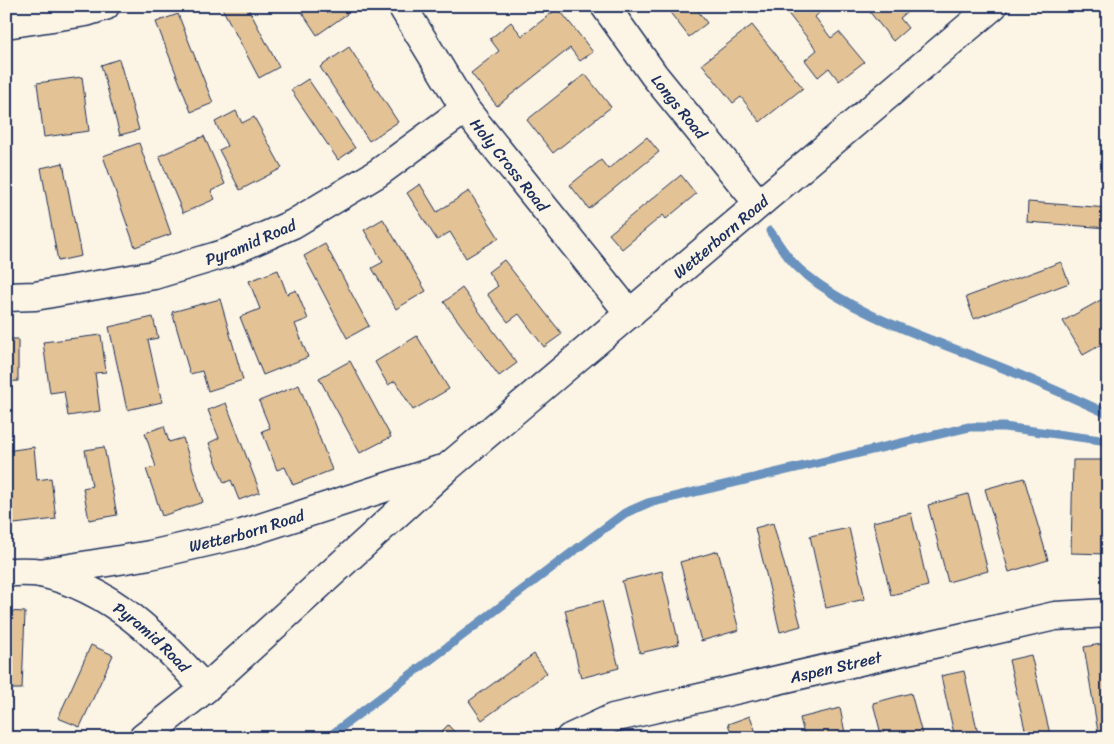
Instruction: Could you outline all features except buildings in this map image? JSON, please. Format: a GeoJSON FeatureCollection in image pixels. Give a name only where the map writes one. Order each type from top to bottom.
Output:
{"type":"FeatureCollection","features":[{"type":"Feature","properties":{"kind":"street"},"geometry":{"type":"LineString","coordinates":[[6,24],[86,12],[105,6]]}},
{"type":"Feature","properties":{"kind":"street","name":"Holy Cross Road"},"geometry":{"type":"LineString","coordinates":[[402,6],[465,109],[630,314]]}},
{"type":"Feature","properties":{"kind":"street","name":"Longs Road"},"geometry":{"type":"LineString","coordinates":[[605,6],[654,75],[758,203]]}},
{"type":"Feature","properties":{"kind":"street","name":"Wetterborn Road"},"geometry":{"type":"LineString","coordinates":[[143,738],[205,689],[448,467],[993,6]]}},
{"type":"Feature","properties":{"kind":"street","name":"Pyramid Road"},"geometry":{"type":"LineString","coordinates":[[6,297],[35,296],[154,275],[227,253],[293,224],[370,178],[465,109]]}},
{"type":"Feature","properties":{"kind":"street","name":"Wetterborn Road"},"geometry":{"type":"LineString","coordinates":[[40,572],[150,555],[242,534],[448,467]]}},
{"type":"Feature","properties":{"kind":"street","name":"Pyramid Road"},"geometry":{"type":"LineString","coordinates":[[6,572],[40,572],[70,582],[123,609],[156,636],[205,689]]}},
{"type":"Feature","properties":{"kind":"street","name":"Aspen Street"},"geometry":{"type":"LineString","coordinates":[[570,738],[613,718],[1055,616],[1108,613]]}},
{"type":"Feature","properties":{"kind":"waterway"},"geometry":{"type":"LineString","coordinates":[[770,231],[799,269],[824,288],[868,313],[915,334],[1016,373],[1108,414]]}},
{"type":"Feature","properties":{"kind":"waterway"},"geometry":{"type":"LineString","coordinates":[[327,738],[625,513],[648,503],[969,427],[1004,427],[1108,441]]}}]}
